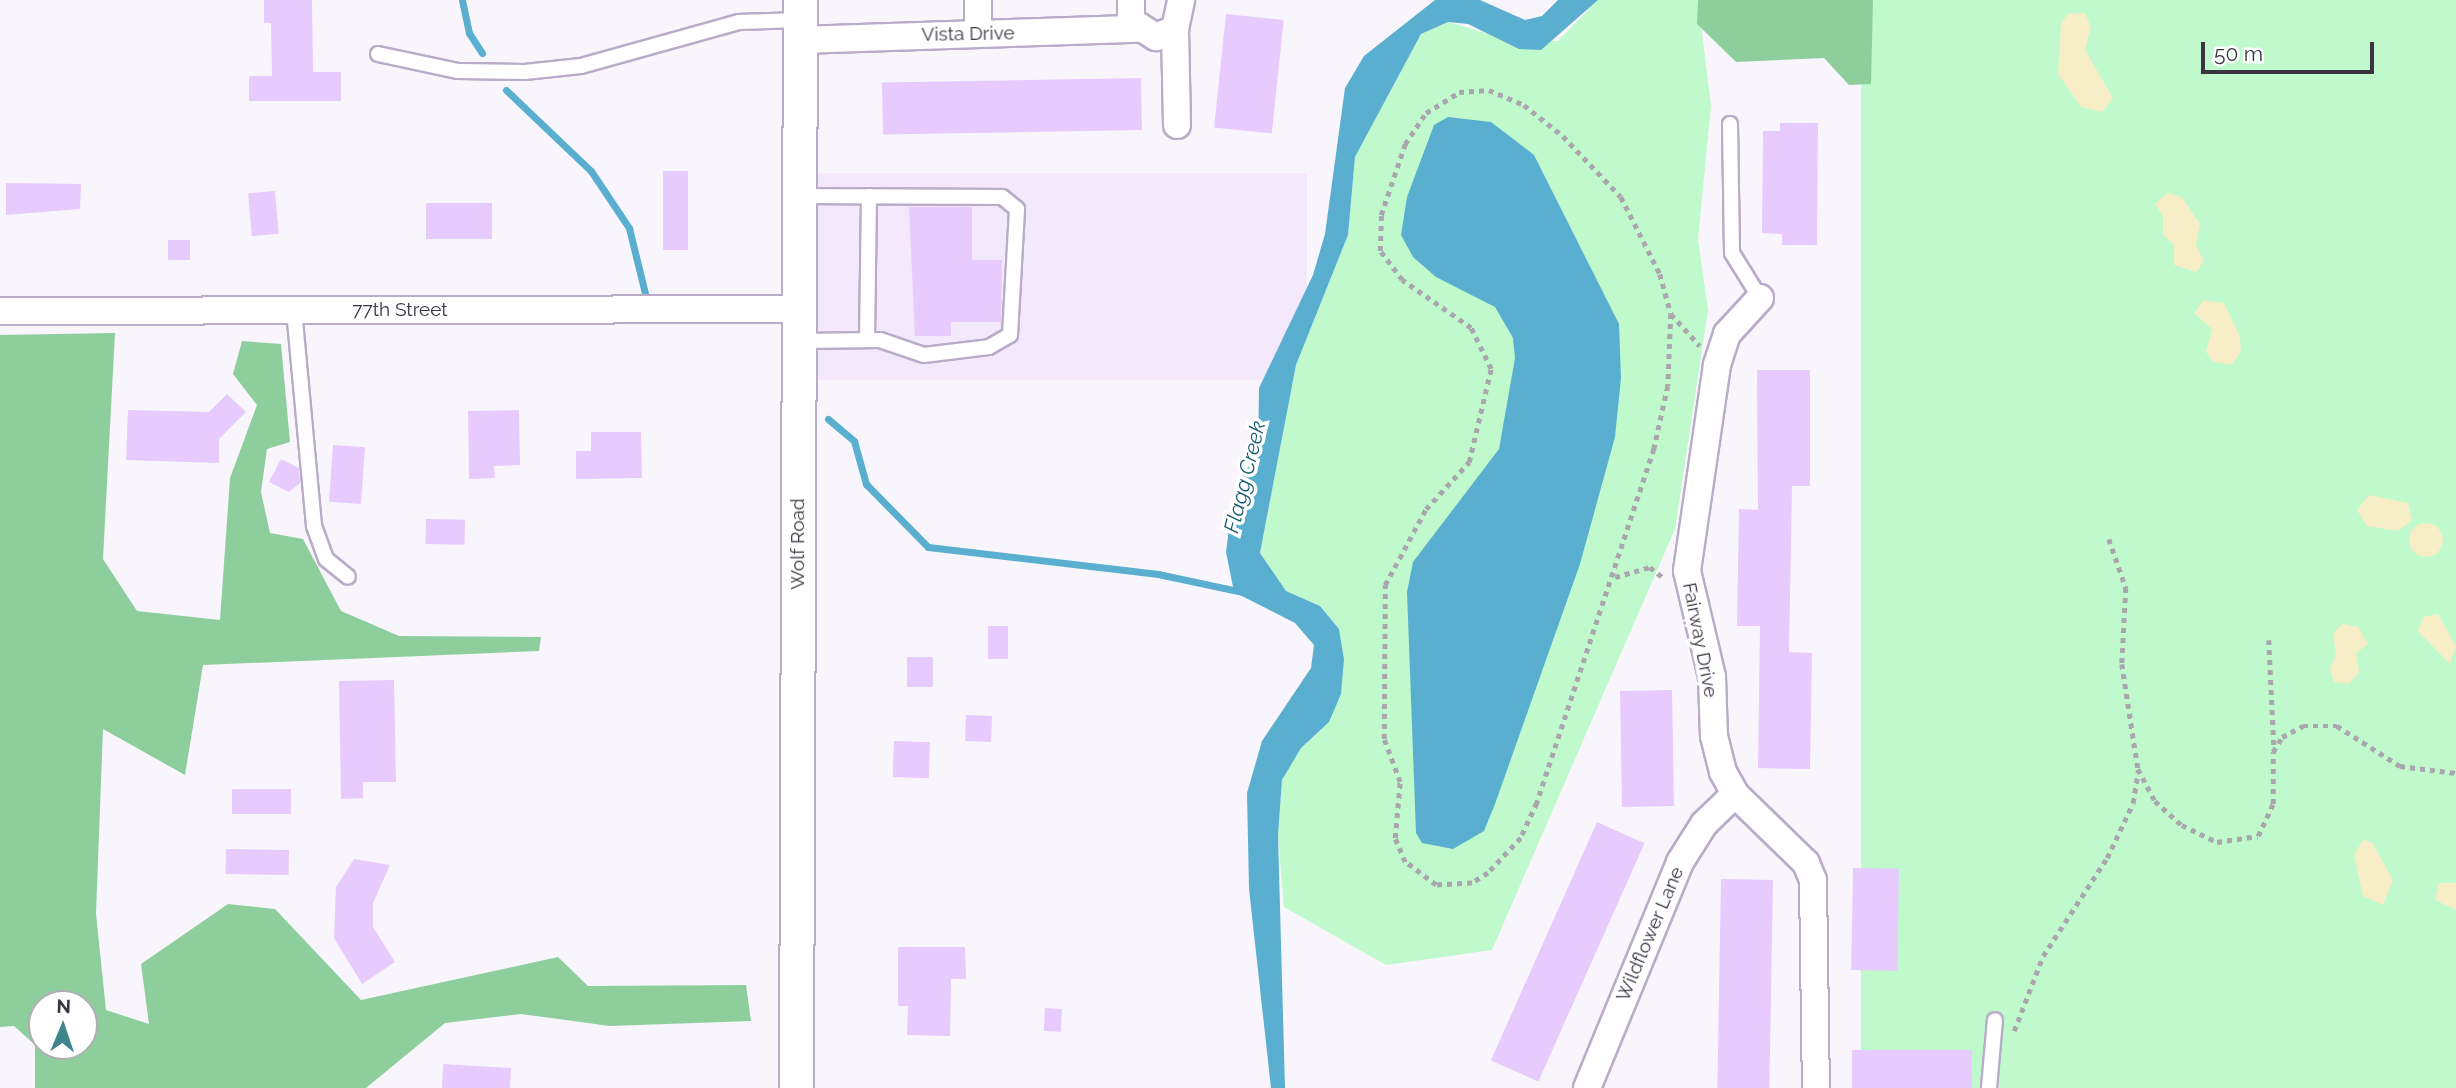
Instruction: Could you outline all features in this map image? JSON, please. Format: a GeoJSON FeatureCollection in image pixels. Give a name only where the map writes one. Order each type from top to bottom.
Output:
{"type":"FeatureCollection","features":[{"type":"Feature","properties":{"kind":"street"},"geometry":{"type":"LineString","coordinates":[[978,0],[978,34]]}},
{"type":"Feature","properties":{"kind":"street"},"geometry":{"type":"LineString","coordinates":[[1131,0],[1137,29]]}},
{"type":"Feature","properties":{"kind":"street"},"geometry":{"type":"LineString","coordinates":[[1177,125],[1181,10]]}},
{"type":"Feature","properties":{"kind":"street","name":"Vista Drive"},"geometry":{"type":"LineString","coordinates":[[800,20],[978,34],[1137,29],[1156,37],[1181,10]]}},
{"type":"Feature","properties":{"kind":"street","name":"Wolf Road"},"geometry":{"type":"LineString","coordinates":[[796,1088],[800,20]]}},
{"type":"Feature","properties":{"kind":"street","name":"Fairway Drive"},"geometry":{"type":"LineString","coordinates":[[1760,298],[1727,334],[1717,365],[1687,571],[1689,595],[1712,677],[1716,754],[1735,794],[1806,863],[1813,880],[1816,1088]]}},
{"type":"Feature","properties":{"kind":"street","name":"77th Street"},"geometry":{"type":"LineString","coordinates":[[0,311],[294,310],[799,325]]}},
{"type":"Feature","properties":{"kind":"street","name":"Wildflower Lane"},"geometry":{"type":"LineString","coordinates":[[1587,1088],[1680,862],[1704,824],[1735,794]]}},
{"type":"Feature","properties":{"kind":"lane"},"geometry":{"type":"LineString","coordinates":[[378,54],[458,71],[525,72],[581,66],[740,22],[800,20]]}},
{"type":"Feature","properties":{"kind":"lane"},"geometry":{"type":"LineString","coordinates":[[1730,124],[1732,253],[1760,298]]}},
{"type":"Feature","properties":{"kind":"lane"},"geometry":{"type":"LineString","coordinates":[[799,325],[924,355],[989,347],[1010,335],[1017,209],[1002,197],[800,196]]}},
{"type":"Feature","properties":{"kind":"lane"},"geometry":{"type":"LineString","coordinates":[[867,340],[869,196]]}},
{"type":"Feature","properties":{"kind":"lane"},"geometry":{"type":"LineString","coordinates":[[294,310],[314,526],[326,559],[348,578]]}},
{"type":"Feature","properties":{"kind":"lane"},"geometry":{"type":"LineString","coordinates":[[1989,1088],[1995,1020]]}},
{"type":"Feature","properties":{"kind":"path"},"geometry":{"type":"LineString","coordinates":[[1489,90],[1524,105],[1563,136],[1620,197],[1660,274],[1671,314],[1668,386],[1615,578],[1589,636],[1561,741],[1521,838],[1472,883],[1436,885],[1405,863],[1395,838],[1400,782],[1384,739],[1385,585],[1426,509],[1469,463],[1491,369],[1471,328],[1402,280],[1380,251],[1381,215],[1405,144],[1426,113],[1459,92],[1489,90]]}},
{"type":"Feature","properties":{"kind":"path"},"geometry":{"type":"LineString","coordinates":[[1671,314],[1717,365]]}},
{"type":"Feature","properties":{"kind":"path"},"geometry":{"type":"LineString","coordinates":[[2011,1042],[2043,956],[2107,858],[2133,803],[2138,769],[2122,664],[2126,588],[2109,539]]}},
{"type":"Feature","properties":{"kind":"path"},"geometry":{"type":"LineString","coordinates":[[1615,578],[1650,567],[1689,595]]}},
{"type":"Feature","properties":{"kind":"path"},"geometry":{"type":"LineString","coordinates":[[2138,769],[2155,801],[2182,825],[2217,842],[2247,841],[2258,836],[2270,815],[2273,752],[2269,640]]}},
{"type":"Feature","properties":{"kind":"path"},"geometry":{"type":"LineString","coordinates":[[2273,752],[2297,728],[2329,724],[2400,766],[2456,773]]}},
{"type":"Feature","properties":{"kind":"shaded area"},"geometry":{"type":"Polygon","coordinates":[[[811,173],[1307,173],[1307,380],[811,380],[811,173]]]}},
{"type":"Feature","properties":{"kind":"green space"},"geometry":{"type":"Polygon","coordinates":[[[1598,0],[1698,0],[1711,105],[1698,239],[1708,310],[1675,529],[1492,950],[1386,965],[1284,907],[1278,835],[1282,779],[1301,748],[1329,722],[1344,659],[1339,629],[1320,606],[1286,591],[1260,553],[1296,365],[1348,235],[1355,157],[1421,34],[1448,22],[1492,35],[1558,41],[1598,0]]]}},
{"type":"Feature","properties":{"kind":"green space"},"geometry":{"type":"Polygon","coordinates":[[[1698,0],[1873,0],[1871,84],[1849,85],[1824,58],[1736,62],[1697,24],[1698,0]]]}},
{"type":"Feature","properties":{"kind":"green space"},"geometry":{"type":"Polygon","coordinates":[[[1861,0],[2456,0],[2456,1088],[1861,1088],[1861,0]]]}},
{"type":"Feature","properties":{"kind":"green space"},"geometry":{"type":"Polygon","coordinates":[[[115,333],[103,559],[137,611],[220,620],[230,478],[257,405],[233,374],[242,341],[281,344],[290,442],[267,449],[261,492],[270,533],[303,539],[341,611],[399,636],[541,637],[539,651],[203,665],[185,775],[103,729],[96,914],[106,1010],[149,1024],[141,964],[228,904],[275,909],[361,1000],[558,957],[588,986],[746,985],[751,1021],[610,1026],[521,1014],[445,1023],[366,1088],[35,1088],[35,1060],[98,1060],[98,990],[28,990],[28,1039],[14,1026],[0,1027],[0,335],[115,333]]]}},
{"type":"Feature","properties":{"kind":"sand"},"geometry":{"type":"Polygon","coordinates":[[[2085,13],[2091,27],[2085,50],[2113,98],[2102,112],[2081,107],[2058,74],[2061,23],[2068,14],[2085,13]]]}},
{"type":"Feature","properties":{"kind":"sand"},"geometry":{"type":"Polygon","coordinates":[[[2167,193],[2182,197],[2200,224],[2196,245],[2204,261],[2196,272],[2174,265],[2174,245],[2163,235],[2163,216],[2155,204],[2167,193]]]}},
{"type":"Feature","properties":{"kind":"sand"},"geometry":{"type":"Polygon","coordinates":[[[2204,300],[2224,303],[2240,337],[2241,352],[2231,365],[2214,362],[2206,352],[2212,329],[2194,313],[2204,300]]]}},
{"type":"Feature","properties":{"kind":"sand"},"geometry":{"type":"Polygon","coordinates":[[[2369,495],[2408,503],[2412,520],[2398,531],[2367,526],[2357,510],[2369,495]]]}},
{"type":"Feature","properties":{"kind":"sand"},"geometry":{"type":"Polygon","coordinates":[[[2426,523],[2438,528],[2443,540],[2438,552],[2426,557],[2414,552],[2409,540],[2414,528],[2426,523]]]}},
{"type":"Feature","properties":{"kind":"sand"},"geometry":{"type":"Polygon","coordinates":[[[2438,614],[2456,646],[2450,664],[2418,631],[2423,617],[2438,614]]]}},
{"type":"Feature","properties":{"kind":"sand"},"geometry":{"type":"Polygon","coordinates":[[[2343,624],[2358,627],[2368,644],[2356,653],[2359,672],[2349,684],[2334,682],[2330,669],[2336,655],[2333,633],[2343,624]]]}},
{"type":"Feature","properties":{"kind":"sand"},"geometry":{"type":"Polygon","coordinates":[[[2363,840],[2372,842],[2393,880],[2383,905],[2363,896],[2354,855],[2363,840]]]}},
{"type":"Feature","properties":{"kind":"sand"},"geometry":{"type":"Polygon","coordinates":[[[2439,883],[2456,883],[2456,910],[2435,900],[2439,883]]]}},
{"type":"Feature","properties":{"kind":"water","name":"Flagg Creek"},"geometry":{"type":"Polygon","coordinates":[[[1435,0],[1480,0],[1525,20],[1542,16],[1558,0],[1598,0],[1541,50],[1519,49],[1468,24],[1448,22],[1421,34],[1355,157],[1348,235],[1296,365],[1260,553],[1286,591],[1320,606],[1339,629],[1344,659],[1341,694],[1329,722],[1301,748],[1282,780],[1278,835],[1285,1088],[1271,1088],[1249,889],[1247,793],[1262,741],[1311,668],[1314,645],[1295,623],[1234,592],[1226,552],[1231,513],[1241,477],[1258,454],[1259,388],[1313,275],[1325,234],[1345,88],[1364,56],[1435,0]]]}},
{"type":"Feature","properties":{"kind":"water"},"geometry":{"type":"Polygon","coordinates":[[[1448,117],[1491,122],[1534,155],[1619,324],[1621,378],[1615,437],[1580,564],[1495,804],[1484,831],[1453,849],[1422,843],[1416,833],[1407,592],[1413,562],[1499,449],[1515,358],[1513,338],[1495,307],[1436,277],[1413,257],[1401,235],[1407,197],[1434,125],[1448,117]]]}},
{"type":"Feature","properties":{"kind":"building"},"geometry":{"type":"Polygon","coordinates":[[[264,0],[312,0],[313,72],[341,72],[341,101],[249,101],[249,76],[272,76],[271,23],[264,23],[264,0]]]}},
{"type":"Feature","properties":{"kind":"building"},"geometry":{"type":"Polygon","coordinates":[[[1226,14],[1284,20],[1272,133],[1214,127],[1226,14]]]}},
{"type":"Feature","properties":{"kind":"building"},"geometry":{"type":"Polygon","coordinates":[[[1141,78],[1142,130],[883,135],[882,83],[1141,78]]]}},
{"type":"Feature","properties":{"kind":"building"},"geometry":{"type":"Polygon","coordinates":[[[1780,123],[1818,123],[1817,245],[1782,245],[1782,234],[1762,233],[1763,131],[1780,131],[1780,123]]]}},
{"type":"Feature","properties":{"kind":"building"},"geometry":{"type":"Polygon","coordinates":[[[663,171],[688,171],[688,250],[663,250],[663,171]]]}},
{"type":"Feature","properties":{"kind":"building"},"geometry":{"type":"Polygon","coordinates":[[[6,183],[81,184],[80,209],[6,215],[6,183]]]}},
{"type":"Feature","properties":{"kind":"building"},"geometry":{"type":"Polygon","coordinates":[[[275,191],[279,234],[252,236],[248,193],[275,191]]]}},
{"type":"Feature","properties":{"kind":"building"},"geometry":{"type":"Polygon","coordinates":[[[426,203],[492,203],[492,239],[426,239],[426,203]]]}},
{"type":"Feature","properties":{"kind":"building"},"geometry":{"type":"Polygon","coordinates":[[[909,207],[972,207],[972,260],[1002,260],[1001,322],[951,322],[951,336],[915,336],[909,207]]]}},
{"type":"Feature","properties":{"kind":"building"},"geometry":{"type":"Polygon","coordinates":[[[168,240],[190,240],[190,260],[168,260],[168,240]]]}},
{"type":"Feature","properties":{"kind":"building"},"geometry":{"type":"Polygon","coordinates":[[[1757,370],[1810,370],[1810,486],[1792,486],[1789,652],[1812,653],[1810,769],[1758,768],[1760,626],[1737,626],[1739,509],[1758,510],[1757,370]]]}},
{"type":"Feature","properties":{"kind":"building"},"geometry":{"type":"Polygon","coordinates":[[[227,394],[246,412],[219,439],[219,463],[126,460],[128,410],[209,412],[227,394]]]}},
{"type":"Feature","properties":{"kind":"building"},"geometry":{"type":"Polygon","coordinates":[[[519,410],[520,465],[494,466],[495,478],[469,479],[468,411],[519,410]]]}},
{"type":"Feature","properties":{"kind":"building"},"geometry":{"type":"Polygon","coordinates":[[[591,432],[641,432],[642,478],[576,479],[576,451],[591,451],[591,432]]]}},
{"type":"Feature","properties":{"kind":"building"},"geometry":{"type":"Polygon","coordinates":[[[333,445],[365,447],[361,504],[329,502],[333,445]]]}},
{"type":"Feature","properties":{"kind":"building"},"geometry":{"type":"Polygon","coordinates":[[[281,459],[299,468],[300,483],[289,492],[269,482],[281,459]]]}},
{"type":"Feature","properties":{"kind":"building"},"geometry":{"type":"Polygon","coordinates":[[[426,519],[465,520],[465,545],[426,544],[426,519]]]}},
{"type":"Feature","properties":{"kind":"building"},"geometry":{"type":"Polygon","coordinates":[[[988,626],[1008,626],[1008,659],[988,659],[988,626]]]}},
{"type":"Feature","properties":{"kind":"building"},"geometry":{"type":"Polygon","coordinates":[[[907,657],[933,657],[933,687],[907,687],[907,657]]]}},
{"type":"Feature","properties":{"kind":"building"},"geometry":{"type":"Polygon","coordinates":[[[394,680],[396,782],[363,782],[363,798],[341,799],[339,681],[394,680]]]}},
{"type":"Feature","properties":{"kind":"building"},"geometry":{"type":"Polygon","coordinates":[[[1672,690],[1674,806],[1622,807],[1620,691],[1672,690]]]}},
{"type":"Feature","properties":{"kind":"building"},"geometry":{"type":"Polygon","coordinates":[[[966,715],[992,716],[991,742],[965,741],[966,715]]]}},
{"type":"Feature","properties":{"kind":"building"},"geometry":{"type":"Polygon","coordinates":[[[894,741],[930,742],[929,778],[893,777],[894,741]]]}},
{"type":"Feature","properties":{"kind":"building"},"geometry":{"type":"Polygon","coordinates":[[[232,789],[291,789],[291,814],[232,814],[232,789]]]}},
{"type":"Feature","properties":{"kind":"building"},"geometry":{"type":"Polygon","coordinates":[[[1597,822],[1645,843],[1538,1082],[1491,1060],[1597,822]]]}},
{"type":"Feature","properties":{"kind":"building"},"geometry":{"type":"Polygon","coordinates":[[[226,849],[289,850],[289,875],[226,874],[226,849]]]}},
{"type":"Feature","properties":{"kind":"building"},"geometry":{"type":"Polygon","coordinates":[[[354,859],[390,865],[373,903],[373,927],[395,962],[362,984],[334,938],[336,887],[354,859]]]}},
{"type":"Feature","properties":{"kind":"building"},"geometry":{"type":"Polygon","coordinates":[[[1853,868],[1899,869],[1897,971],[1851,970],[1853,868]]]}},
{"type":"Feature","properties":{"kind":"building"},"geometry":{"type":"Polygon","coordinates":[[[1721,879],[1773,880],[1769,1088],[1717,1088],[1721,879]]]}},
{"type":"Feature","properties":{"kind":"building"},"geometry":{"type":"Polygon","coordinates":[[[898,947],[965,947],[966,979],[951,979],[950,1036],[907,1035],[908,1006],[898,1006],[898,947]]]}},
{"type":"Feature","properties":{"kind":"building"},"geometry":{"type":"Polygon","coordinates":[[[1045,1008],[1062,1009],[1061,1032],[1044,1031],[1045,1008]]]}},
{"type":"Feature","properties":{"kind":"building"},"geometry":{"type":"Polygon","coordinates":[[[1852,1050],[1972,1050],[1972,1088],[1852,1088],[1852,1050]]]}},
{"type":"Feature","properties":{"kind":"building"},"geometry":{"type":"Polygon","coordinates":[[[443,1064],[511,1068],[510,1088],[442,1088],[443,1064]]]}},
{"type":"Feature","properties":{"kind":"waterway"},"geometry":{"type":"LineString","coordinates":[[462,0],[469,33],[482,53]]}},
{"type":"Feature","properties":{"kind":"waterway"},"geometry":{"type":"LineString","coordinates":[[506,90],[591,171],[629,228],[645,293]]}},
{"type":"Feature","properties":{"kind":"waterway"},"geometry":{"type":"LineString","coordinates":[[828,419],[854,441],[866,484],[928,547],[1158,574],[1243,592]]}}]}
